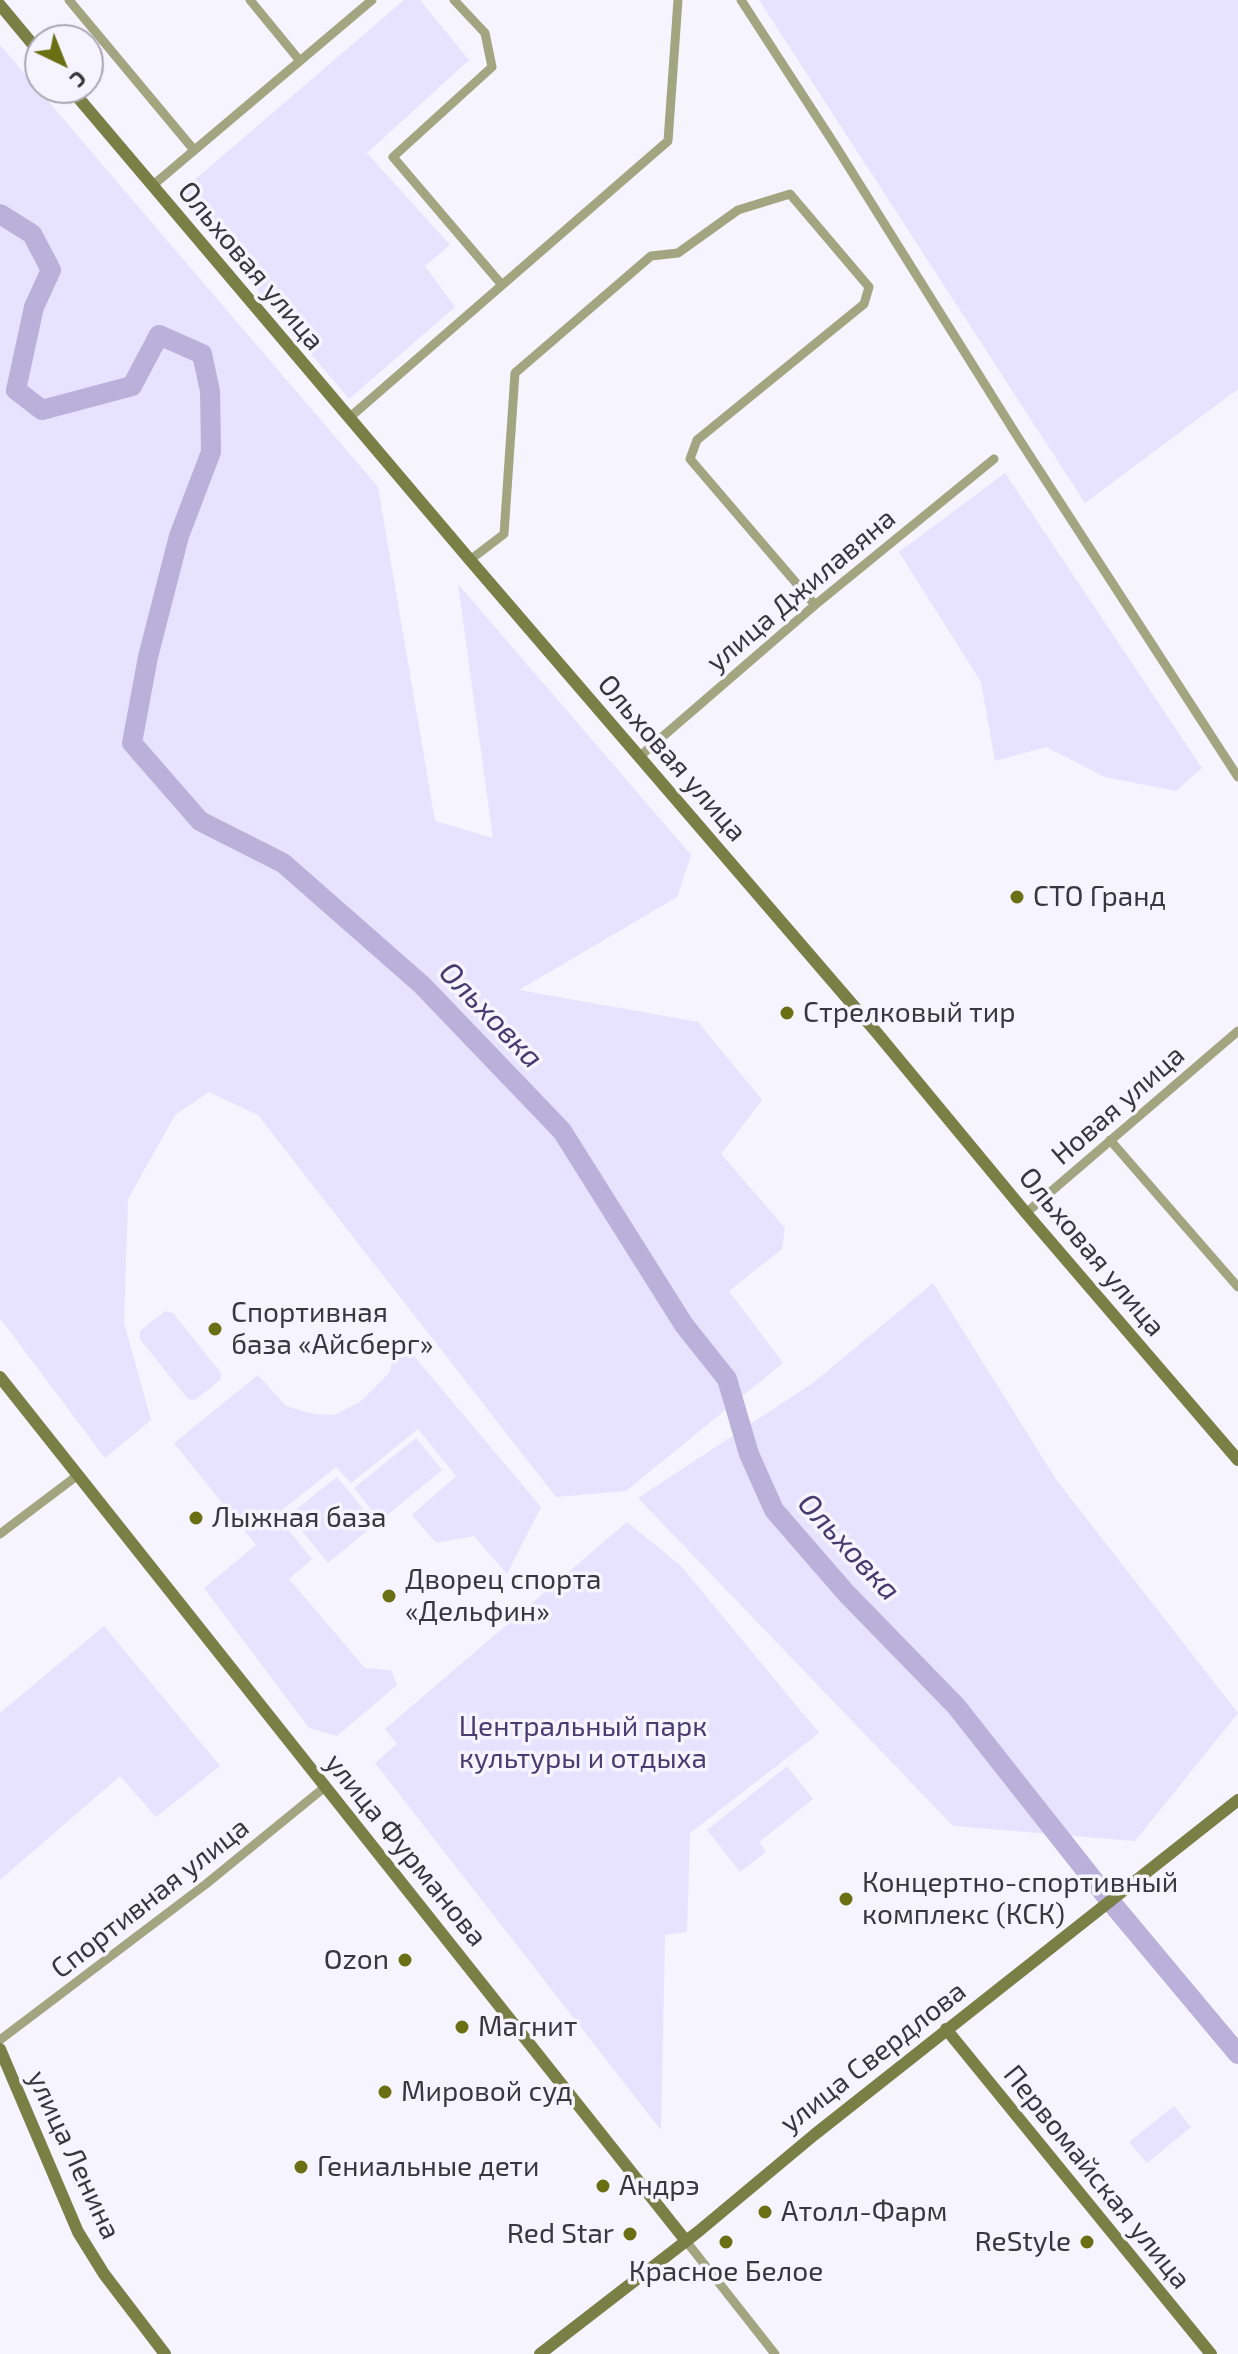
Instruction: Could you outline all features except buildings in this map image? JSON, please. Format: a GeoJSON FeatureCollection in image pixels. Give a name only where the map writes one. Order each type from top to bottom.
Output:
{"type":"FeatureCollection","features":[{"type":"Feature","properties":{"kind":"main road"},"geometry":{"type":"LineString","coordinates":[[0,5],[24,34]]}},
{"type":"Feature","properties":{"kind":"main road","name":"Ольховая улица"},"geometry":{"type":"LineString","coordinates":[[83,104],[1238,1460]]}},
{"type":"Feature","properties":{"kind":"main road","name":"улица Фурманова"},"geometry":{"type":"LineString","coordinates":[[0,1377],[686,2241]]}},
{"type":"Feature","properties":{"kind":"main road","name":"улица Свердлова"},"geometry":{"type":"LineString","coordinates":[[540,2354],[1238,1800]]}},
{"type":"Feature","properties":{"kind":"main road","name":"Первомайская улица"},"geometry":{"type":"LineString","coordinates":[[946,2029],[1211,2354]]}},
{"type":"Feature","properties":{"kind":"main road","name":"улица Ленина"},"geometry":{"type":"LineString","coordinates":[[0,2049],[78,2232],[104,2274],[165,2354]]}},
{"type":"Feature","properties":{"kind":"street"},"geometry":{"type":"LineString","coordinates":[[69,0],[194,150]]}},
{"type":"Feature","properties":{"kind":"street"},"geometry":{"type":"LineString","coordinates":[[250,0],[300,61]]}},
{"type":"Feature","properties":{"kind":"street"},"geometry":{"type":"LineString","coordinates":[[152,186],[372,0]]}},
{"type":"Feature","properties":{"kind":"street"},"geometry":{"type":"LineString","coordinates":[[454,0],[485,33],[492,67],[393,157],[502,285]]}},
{"type":"Feature","properties":{"kind":"street"},"geometry":{"type":"LineString","coordinates":[[349,418],[668,141],[678,0]]}},
{"type":"Feature","properties":{"kind":"street"},"geometry":{"type":"LineString","coordinates":[[741,0],[1238,777]]}},
{"type":"Feature","properties":{"kind":"street"},"geometry":{"type":"LineString","coordinates":[[470,560],[504,534],[515,373],[651,256],[678,253],[738,210],[790,194],[869,287],[864,304],[697,440],[690,459],[815,605]]}},
{"type":"Feature","properties":{"kind":"street","name":"улица Джилавяна"},"geometry":{"type":"LineString","coordinates":[[639,757],[815,605],[994,459]]}},
{"type":"Feature","properties":{"kind":"street","name":"Новая улица"},"geometry":{"type":"LineString","coordinates":[[1026,1213],[1238,1031]]}},
{"type":"Feature","properties":{"kind":"street"},"geometry":{"type":"LineString","coordinates":[[1110,1140],[1238,1287]]}},
{"type":"Feature","properties":{"kind":"street"},"geometry":{"type":"LineString","coordinates":[[0,1534],[78,1475]]}},
{"type":"Feature","properties":{"kind":"street","name":"Спортивная улица"},"geometry":{"type":"LineString","coordinates":[[0,2040],[206,1884],[325,1787]]}},
{"type":"Feature","properties":{"kind":"street","name":"улица Фурманова"},"geometry":{"type":"LineString","coordinates":[[686,2241],[775,2354]]}},
{"type":"Feature","properties":{"kind":"green space"},"geometry":{"type":"Polygon","coordinates":[[[404,0],[420,0],[469,60],[367,153],[450,245],[425,266],[455,307],[349,399],[177,195],[404,0]]]}},
{"type":"Feature","properties":{"kind":"green space"},"geometry":{"type":"Polygon","coordinates":[[[759,0],[1238,0],[1238,389],[1085,503],[759,0]]]}},
{"type":"Feature","properties":{"kind":"green space"},"geometry":{"type":"Polygon","coordinates":[[[0,45],[24,73],[24,104],[50,104],[378,487],[435,821],[493,838],[458,584],[691,855],[677,897],[519,990],[698,1022],[762,1100],[721,1154],[785,1228],[782,1249],[729,1291],[783,1363],[626,1491],[556,1497],[258,1115],[209,1092],[175,1115],[128,1199],[124,1323],[151,1420],[105,1458],[0,1318],[0,45]]]}},
{"type":"Feature","properties":{"kind":"green space"},"geometry":{"type":"Polygon","coordinates":[[[1005,473],[1202,768],[1176,791],[1105,777],[1046,747],[995,761],[981,682],[899,552],[1005,473]]]}},
{"type":"Feature","properties":{"kind":"green space"},"geometry":{"type":"Polygon","coordinates":[[[933,1283],[1057,1481],[1238,1713],[1135,1841],[953,1826],[638,1498],[813,1383],[933,1283]]]}},
{"type":"Feature","properties":{"kind":"green space"},"geometry":{"type":"Polygon","coordinates":[[[165,1311],[173,1313],[221,1373],[220,1380],[195,1400],[188,1399],[140,1339],[140,1331],[165,1311]]]}},
{"type":"Feature","properties":{"kind":"green space"},"geometry":{"type":"Polygon","coordinates":[[[397,1336],[541,1507],[507,1574],[474,1536],[436,1543],[412,1515],[456,1476],[418,1429],[351,1483],[336,1467],[276,1515],[312,1559],[289,1579],[365,1668],[391,1670],[397,1685],[337,1736],[309,1728],[204,1588],[256,1545],[174,1443],[258,1375],[286,1406],[313,1414],[335,1415],[361,1401],[390,1372],[397,1336]]]}},
{"type":"Feature","properties":{"kind":"green space"},"geometry":{"type":"Polygon","coordinates":[[[416,1438],[442,1470],[380,1521],[354,1488],[416,1438]]]}},
{"type":"Feature","properties":{"kind":"green space"},"geometry":{"type":"Polygon","coordinates":[[[337,1477],[375,1524],[328,1563],[289,1515],[337,1477]]]}},
{"type":"Feature","properties":{"kind":"green space","name":"Центральный парк культуры и отдыха"},"geometry":{"type":"Polygon","coordinates":[[[627,1522],[681,1566],[819,1733],[690,1833],[687,1932],[665,1935],[661,2130],[375,1763],[397,1744],[385,1729],[627,1522]]]}},
{"type":"Feature","properties":{"kind":"green space"},"geometry":{"type":"Polygon","coordinates":[[[104,1626],[220,1766],[156,1817],[120,1776],[0,1880],[0,1713],[104,1626]]]}},
{"type":"Feature","properties":{"kind":"green space"},"geometry":{"type":"Polygon","coordinates":[[[787,1766],[813,1799],[759,1842],[766,1852],[740,1872],[707,1830],[787,1766]]]}},
{"type":"Feature","properties":{"kind":"green space"},"geometry":{"type":"Polygon","coordinates":[[[1174,2106],[1191,2127],[1147,2163],[1129,2142],[1174,2106]]]}},
{"type":"Feature","properties":{"kind":"waterway","name":"Ольховка"},"geometry":{"type":"LineString","coordinates":[[0,214],[32,234],[51,270],[34,307],[16,390],[42,410],[132,386],[159,335],[202,354],[210,391],[211,452],[179,536],[148,657],[132,743],[200,821],[283,863],[422,985],[562,1131],[684,1325],[727,1379],[749,1454],[774,1510],[846,1593],[956,1706],[1110,1901],[1238,2054]]}},
{"type":"Feature","properties":{"kind":"place","name":"СТО Гранд"},"geometry":{"type":"Point","coordinates":[1017,897]}},
{"type":"Feature","properties":{"kind":"place","name":"Стрелковый тир"},"geometry":{"type":"Point","coordinates":[787,1013]}},
{"type":"Feature","properties":{"kind":"place","name":"Спортивная база «Айсберг»"},"geometry":{"type":"Point","coordinates":[215,1329]}},
{"type":"Feature","properties":{"kind":"place","name":"Лыжная база"},"geometry":{"type":"Point","coordinates":[196,1518]}},
{"type":"Feature","properties":{"kind":"place","name":"Дворец спорта «Дельфин»"},"geometry":{"type":"Point","coordinates":[389,1596]}},
{"type":"Feature","properties":{"kind":"place","name":"Концертно-спортивный комплекс (КСК)"},"geometry":{"type":"Point","coordinates":[846,1899]}},
{"type":"Feature","properties":{"kind":"place","name":"Ozon"},"geometry":{"type":"Point","coordinates":[405,1960]}},
{"type":"Feature","properties":{"kind":"place","name":"Магнит"},"geometry":{"type":"Point","coordinates":[462,2027]}},
{"type":"Feature","properties":{"kind":"place","name":"Мировой суд"},"geometry":{"type":"Point","coordinates":[385,2092]}},
{"type":"Feature","properties":{"kind":"place","name":"Гениальные дети"},"geometry":{"type":"Point","coordinates":[301,2167]}},
{"type":"Feature","properties":{"kind":"place","name":"Андрэ"},"geometry":{"type":"Point","coordinates":[603,2186]}},
{"type":"Feature","properties":{"kind":"place","name":"Атолл-Фарм"},"geometry":{"type":"Point","coordinates":[765,2212]}},
{"type":"Feature","properties":{"kind":"place","name":"Red Star"},"geometry":{"type":"Point","coordinates":[630,2234]}},
{"type":"Feature","properties":{"kind":"place","name":"Красное Белое"},"geometry":{"type":"Point","coordinates":[726,2242]}},
{"type":"Feature","properties":{"kind":"place","name":"ReStyle"},"geometry":{"type":"Point","coordinates":[1087,2242]}}]}
